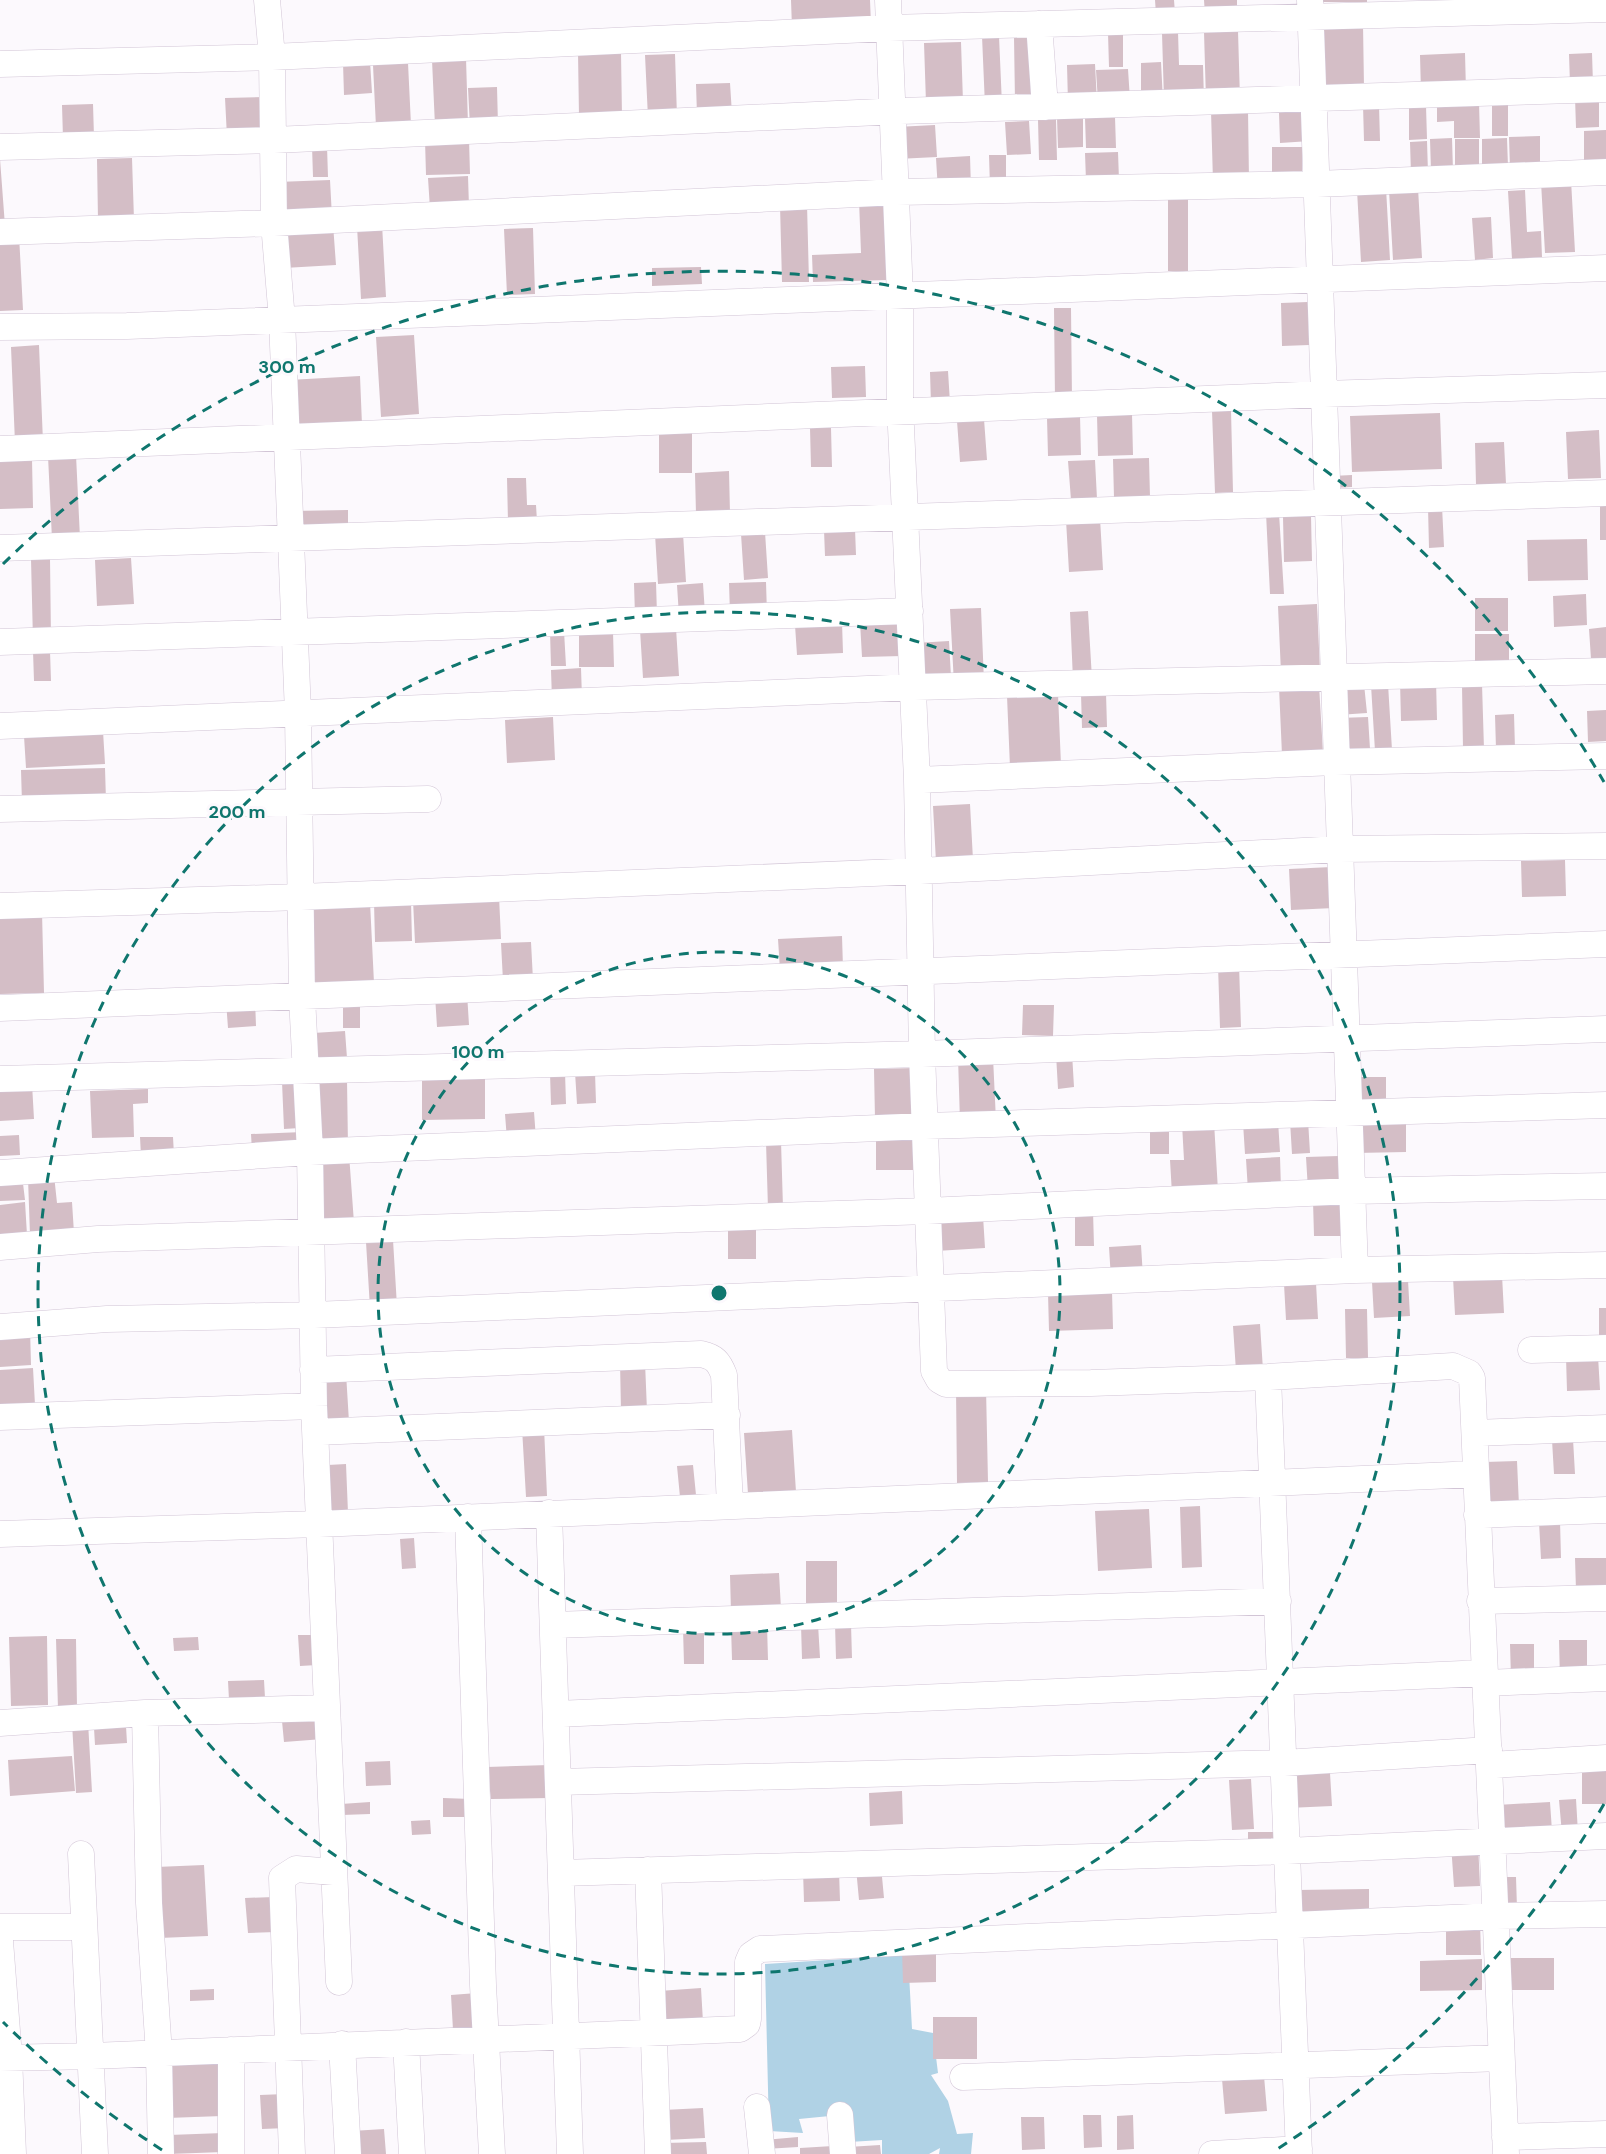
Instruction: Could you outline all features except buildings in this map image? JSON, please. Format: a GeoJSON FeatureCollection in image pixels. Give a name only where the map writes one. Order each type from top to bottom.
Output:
{"type":"FeatureCollection","features":[{"type":"Feature","properties":{"kind":"street"},"geometry":{"type":"LineString","coordinates":[[267,0],[272,57],[274,224],[282,320],[298,713],[302,997],[310,1152],[314,1406],[339,1982]]}},
{"type":"Feature","properties":{"kind":"street"},"geometry":{"type":"LineString","coordinates":[[888,0],[897,192],[900,412],[914,687],[920,871],[922,1054],[934,1371],[939,1380],[946,1384],[1091,1383],[1268,1377],[1453,1366],[1463,1368],[1472,1378],[1480,1601],[1494,1841],[1506,2146],[1606,2134]]}},
{"type":"Feature","properties":{"kind":"street"},"geometry":{"type":"LineString","coordinates":[[0,64],[272,57],[889,28],[1039,24],[1311,8],[1606,9]]}},
{"type":"Feature","properties":{"kind":"street"},"geometry":{"type":"LineString","coordinates":[[1311,8],[1335,762],[1355,1270]]}},
{"type":"Feature","properties":{"kind":"street"},"geometry":{"type":"LineString","coordinates":[[1039,24],[1045,107]]}},
{"type":"Feature","properties":{"kind":"street"},"geometry":{"type":"LineString","coordinates":[[0,147],[274,140],[893,111],[1606,89]]}},
{"type":"Feature","properties":{"kind":"street"},"geometry":{"type":"LineString","coordinates":[[0,232],[274,224],[897,192],[1317,184],[1606,172]]}},
{"type":"Feature","properties":{"kind":"street"},"geometry":{"type":"LineString","coordinates":[[0,327],[282,320],[1606,268]]}},
{"type":"Feature","properties":{"kind":"street"},"geometry":{"type":"LineString","coordinates":[[0,449],[1324,394],[1606,386]]}},
{"type":"Feature","properties":{"kind":"street"},"geometry":{"type":"LineString","coordinates":[[0,548],[291,536],[1606,493]]}},
{"type":"Feature","properties":{"kind":"street"},"geometry":{"type":"LineString","coordinates":[[0,642],[910,611]]}},
{"type":"Feature","properties":{"kind":"street"},"geometry":{"type":"LineString","coordinates":[[0,726],[914,687],[1606,671]]}},
{"type":"Feature","properties":{"kind":"street"},"geometry":{"type":"LineString","coordinates":[[917,780],[1335,762],[1606,756]]}},
{"type":"Feature","properties":{"kind":"street"},"geometry":{"type":"LineString","coordinates":[[0,809],[428,799]]}},
{"type":"Feature","properties":{"kind":"street"},"geometry":{"type":"LineString","coordinates":[[0,906],[301,897],[920,871],[1340,849],[1606,846]]}},
{"type":"Feature","properties":{"kind":"street"},"geometry":{"type":"LineString","coordinates":[[0,1008],[1606,944]]}},
{"type":"Feature","properties":{"kind":"street"},"geometry":{"type":"LineString","coordinates":[[0,1079],[922,1054],[1606,1029]]}},
{"type":"Feature","properties":{"kind":"street"},"geometry":{"type":"LineString","coordinates":[[0,1173],[310,1152],[925,1126],[1349,1115],[1606,1105]]}},
{"type":"Feature","properties":{"kind":"street"},"geometry":{"type":"LineString","coordinates":[[0,1247],[98,1239],[927,1211],[1352,1191],[1606,1186]]}},
{"type":"Feature","properties":{"kind":"street"},"geometry":{"type":"LineString","coordinates":[[0,1327],[107,1319],[314,1315],[1355,1270],[1606,1265]]}},
{"type":"Feature","properties":{"kind":"street"},"geometry":{"type":"LineString","coordinates":[[1531,1350],[1606,1348]]}},
{"type":"Feature","properties":{"kind":"street"},"geometry":{"type":"LineString","coordinates":[[313,1370],[701,1354],[712,1357],[719,1363],[724,1375],[730,1506]]}},
{"type":"Feature","properties":{"kind":"street"},"geometry":{"type":"LineString","coordinates":[[1212,2154],[1299,2152],[1268,1377]]}},
{"type":"Feature","properties":{"kind":"street"},"geometry":{"type":"LineString","coordinates":[[0,1417],[314,1406]]}},
{"type":"Feature","properties":{"kind":"street"},"geometry":{"type":"LineString","coordinates":[[316,1432],[726,1415]]}},
{"type":"Feature","properties":{"kind":"street"},"geometry":{"type":"LineString","coordinates":[[1475,1433],[1606,1428]]}},
{"type":"Feature","properties":{"kind":"street"},"geometry":{"type":"LineString","coordinates":[[0,1534],[320,1524],[1476,1474]]}},
{"type":"Feature","properties":{"kind":"street"},"geometry":{"type":"LineString","coordinates":[[1477,1515],[1606,1510]]}},
{"type":"Feature","properties":{"kind":"street"},"geometry":{"type":"LineString","coordinates":[[549,1514],[570,2154]]}},
{"type":"Feature","properties":{"kind":"street"},"geometry":{"type":"LineString","coordinates":[[468,1517],[492,2154]]}},
{"type":"Feature","properties":{"kind":"street"},"geometry":{"type":"LineString","coordinates":[[1480,1601],[1606,1598]]}},
{"type":"Feature","properties":{"kind":"street"},"geometry":{"type":"LineString","coordinates":[[553,1626],[1278,1602]]}},
{"type":"Feature","properties":{"kind":"street"},"geometry":{"type":"LineString","coordinates":[[557,1714],[1281,1682],[1606,1678]]}},
{"type":"Feature","properties":{"kind":"street"},"geometry":{"type":"LineString","coordinates":[[0,1723],[144,1713],[327,1708]]}},
{"type":"Feature","properties":{"kind":"street"},"geometry":{"type":"LineString","coordinates":[[144,1713],[149,1903],[159,2054],[161,2154]]}},
{"type":"Feature","properties":{"kind":"street"},"geometry":{"type":"LineString","coordinates":[[558,1782],[1490,1758],[1606,1758]]}},
{"type":"Feature","properties":{"kind":"street"},"geometry":{"type":"LineString","coordinates":[[561,1873],[1287,1851],[1606,1836]]}},
{"type":"Feature","properties":{"kind":"street"},"geometry":{"type":"LineString","coordinates":[[81,1854],[95,2154]]}},
{"type":"Feature","properties":{"kind":"street"},"geometry":{"type":"LineString","coordinates":[[292,2154],[282,1878],[296,1869],[334,1872]]}},
{"type":"Feature","properties":{"kind":"street"},"geometry":{"type":"LineString","coordinates":[[648,1870],[658,2154]]}},
{"type":"Feature","properties":{"kind":"street"},"geometry":{"type":"LineString","coordinates":[[5,2058],[159,2054],[745,2027],[748,2019],[748,1962],[751,1955],[760,1949],[1496,1916],[1606,1914]]}},
{"type":"Feature","properties":{"kind":"street"},"geometry":{"type":"LineString","coordinates":[[0,1927],[83,1927]]}},
{"type":"Feature","properties":{"kind":"street"},"geometry":{"type":"LineString","coordinates":[[0,1941],[5,2058],[13,2154]]}},
{"type":"Feature","properties":{"kind":"street"},"geometry":{"type":"LineString","coordinates":[[406,2042],[412,2154]]}},
{"type":"Feature","properties":{"kind":"street"},"geometry":{"type":"LineString","coordinates":[[342,2044],[348,2154]]}},
{"type":"Feature","properties":{"kind":"street"},"geometry":{"type":"LineString","coordinates":[[231,2050],[231,2154]]}},
{"type":"Feature","properties":{"kind":"street"},"geometry":{"type":"LineString","coordinates":[[963,2077],[1502,2058]]}},
{"type":"Feature","properties":{"kind":"street"},"geometry":{"type":"LineString","coordinates":[[758,2107],[762,2154]]}},
{"type":"Feature","properties":{"kind":"street"},"geometry":{"type":"LineString","coordinates":[[840,2115],[843,2154]]}},
{"type":"Feature","properties":{"kind":"water"},"geometry":{"type":"Polygon","coordinates":[[[908,1955],[912,2029],[933,2033],[938,2073],[931,2075],[948,2101],[957,2134],[973,2133],[971,2154],[939,2154],[940,2148],[929,2154],[882,2154],[882,2140],[849,2142],[840,2115],[799,2119],[803,2133],[769,2131],[765,1964],[908,1955]]]}}]}
